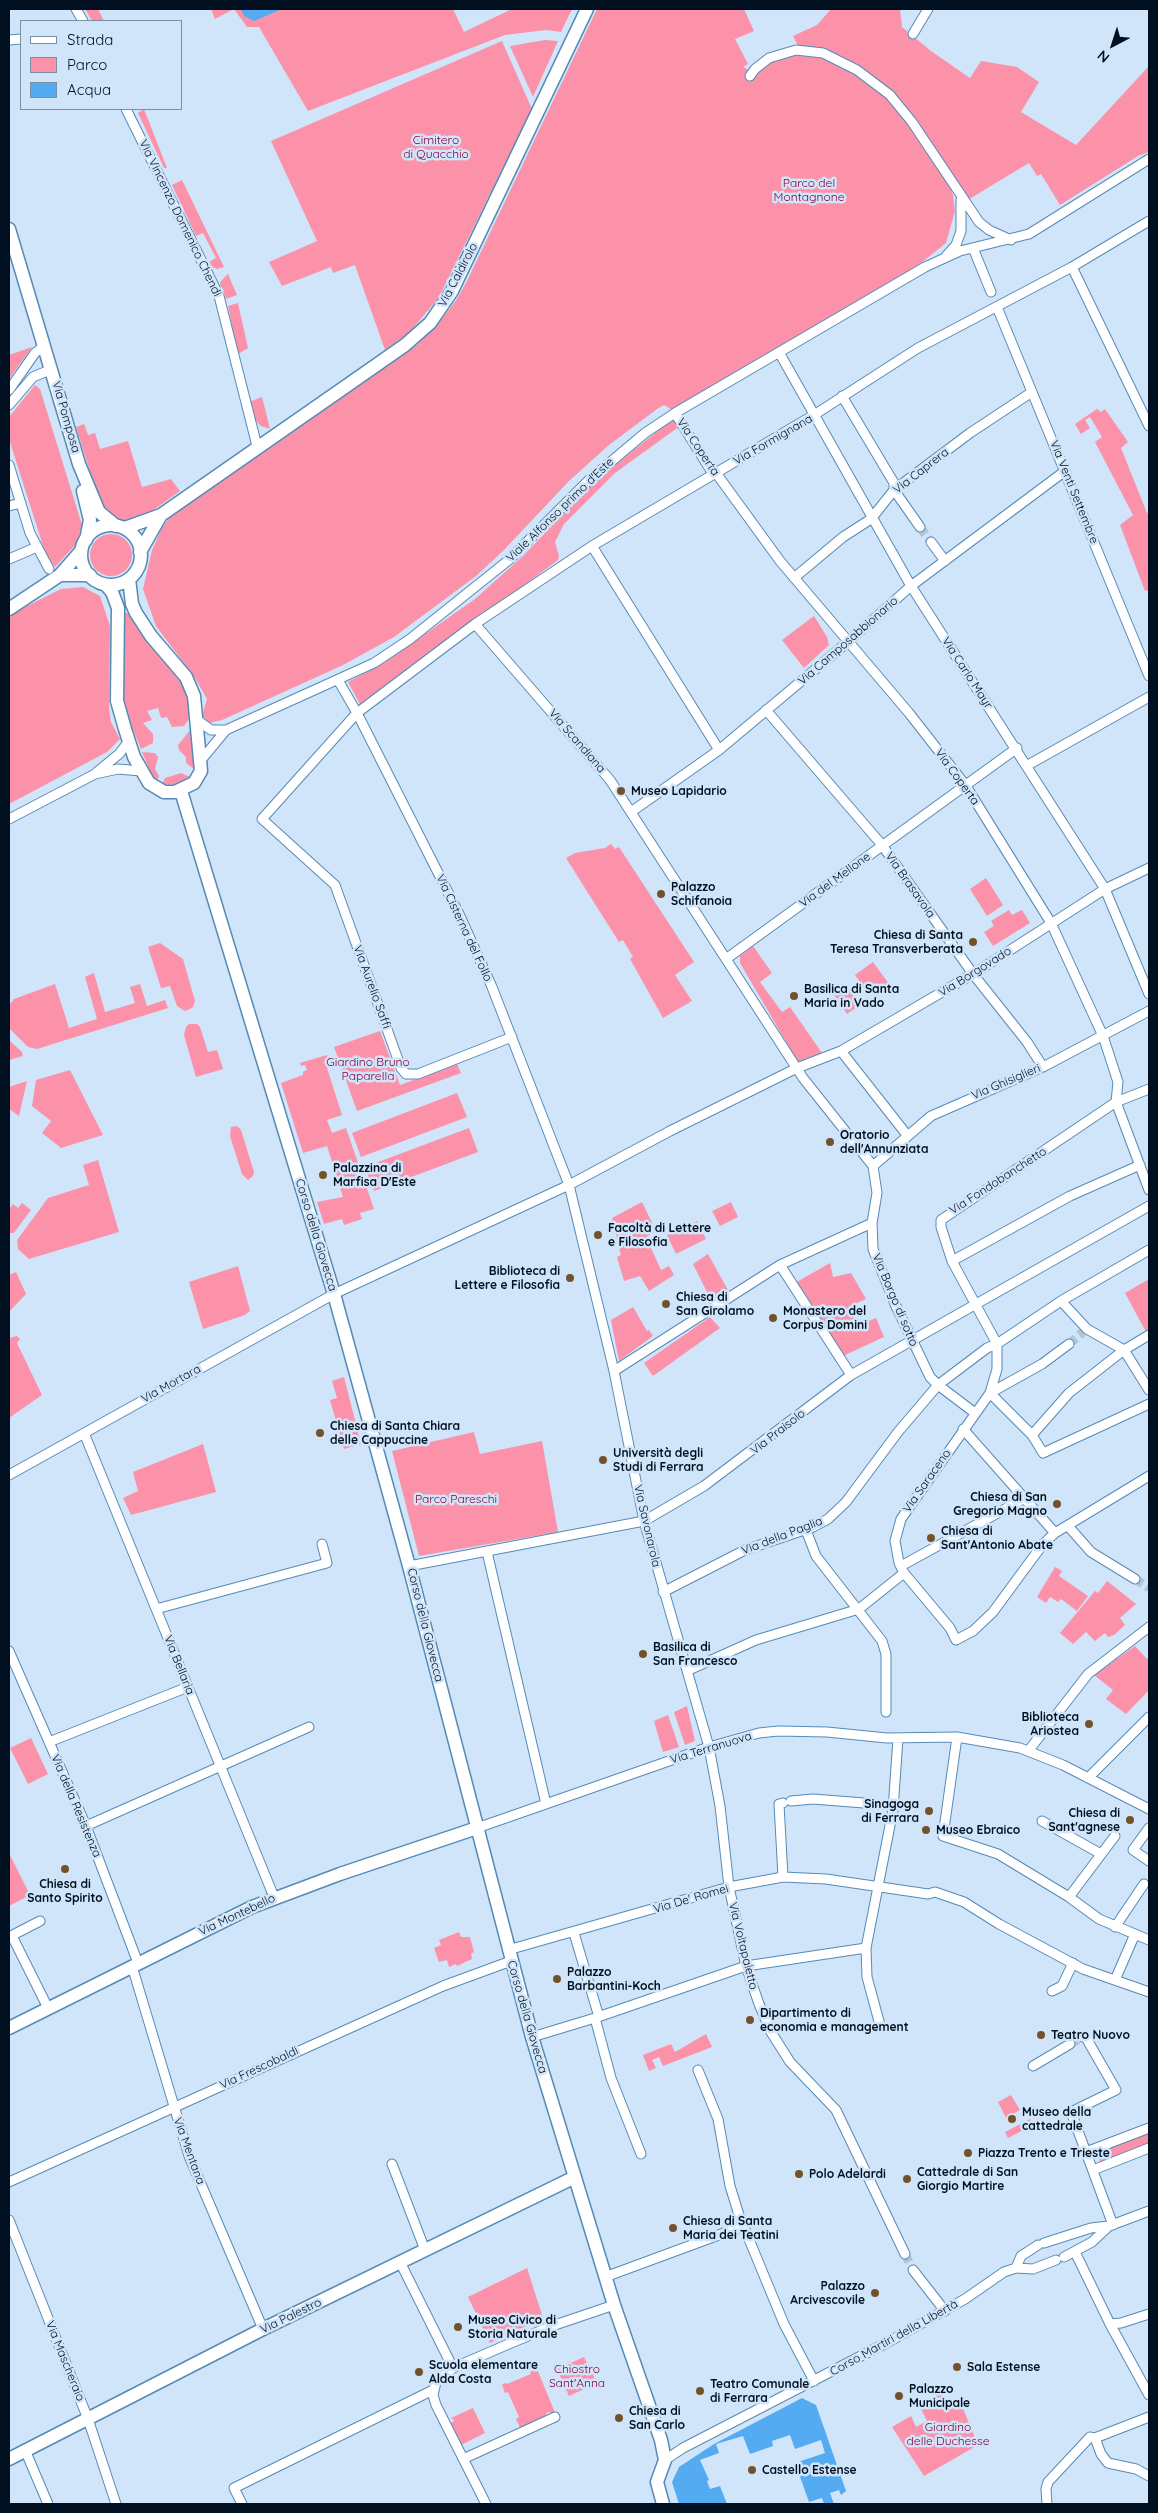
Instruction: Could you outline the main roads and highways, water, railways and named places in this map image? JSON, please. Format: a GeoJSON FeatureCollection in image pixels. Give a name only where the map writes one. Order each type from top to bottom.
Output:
{"type":"FeatureCollection","features":[{"type":"Feature","properties":{"kind":"water"},"geometry":{"type":"Polygon","coordinates":[[[241,9],[282,9],[254,21],[244,16],[241,9]]]}},
{"type":"Feature","properties":{"kind":"water"},"geometry":{"type":"Polygon","coordinates":[[[802,2398],[816,2405],[846,2491],[841,2495],[839,2490],[830,2493],[834,2504],[824,2504],[822,2498],[809,2502],[795,2463],[825,2453],[821,2440],[795,2449],[790,2435],[772,2441],[773,2446],[750,2454],[743,2436],[716,2444],[719,2453],[700,2460],[709,2480],[707,2481],[710,2489],[720,2486],[727,2504],[679,2504],[672,2482],[679,2467],[714,2444],[802,2398]]]}},
{"type":"Feature","properties":{"kind":"tunnel"},"geometry":{"type":"LineString","coordinates":[[920,527],[931,542]]}},
{"type":"Feature","properties":{"kind":"tunnel"},"geometry":{"type":"LineString","coordinates":[[1069,1344],[1083,1332]]}},
{"type":"Feature","properties":{"kind":"tunnel"},"geometry":{"type":"LineString","coordinates":[[1135,1579],[1149,1588]]}},
{"type":"Feature","properties":{"kind":"tunnel"},"geometry":{"type":"LineString","coordinates":[[1070,2044],[1083,2037]]}},
{"type":"Feature","properties":{"kind":"tunnel"},"geometry":{"type":"LineString","coordinates":[[905,2254],[913,2270]]}},
{"type":"Feature","properties":{"kind":"place","name":"Museo Lapidario"},"geometry":{"type":"Point","coordinates":[621,791]}},
{"type":"Feature","properties":{"kind":"place","name":"Palazzo Schifanoia"},"geometry":{"type":"Point","coordinates":[661,894]}},
{"type":"Feature","properties":{"kind":"place","name":"Chiesa di Santa Teresa Transverberata"},"geometry":{"type":"Point","coordinates":[973,942]}},
{"type":"Feature","properties":{"kind":"place","name":"Basilica di Santa Maria in Vado"},"geometry":{"type":"Point","coordinates":[794,996]}},
{"type":"Feature","properties":{"kind":"place","name":"Oratorio dell'Annunziata"},"geometry":{"type":"Point","coordinates":[830,1142]}},
{"type":"Feature","properties":{"kind":"place","name":"Palazzina di Marfisa D'Este"},"geometry":{"type":"Point","coordinates":[323,1175]}},
{"type":"Feature","properties":{"kind":"place","name":"Facoltà di Lettere e Filosofia"},"geometry":{"type":"Point","coordinates":[598,1235]}},
{"type":"Feature","properties":{"kind":"place","name":"Biblioteca di Lettere e Filosofia"},"geometry":{"type":"Point","coordinates":[570,1278]}},
{"type":"Feature","properties":{"kind":"place","name":"Chiesa di San Girolamo"},"geometry":{"type":"Point","coordinates":[666,1304]}},
{"type":"Feature","properties":{"kind":"place","name":"Monastero del Corpus Domini"},"geometry":{"type":"Point","coordinates":[773,1318]}},
{"type":"Feature","properties":{"kind":"place","name":"Chiesa di Santa Chiara delle Cappuccine"},"geometry":{"type":"Point","coordinates":[320,1433]}},
{"type":"Feature","properties":{"kind":"place","name":"Università degli Studi di Ferrara"},"geometry":{"type":"Point","coordinates":[603,1460]}},
{"type":"Feature","properties":{"kind":"place","name":"Chiesa di San Gregorio Magno"},"geometry":{"type":"Point","coordinates":[1057,1504]}},
{"type":"Feature","properties":{"kind":"place","name":"Chiesa di Sant'Antonio Abate"},"geometry":{"type":"Point","coordinates":[931,1538]}},
{"type":"Feature","properties":{"kind":"place","name":"Basilica di San Francesco"},"geometry":{"type":"Point","coordinates":[643,1654]}},
{"type":"Feature","properties":{"kind":"place","name":"Biblioteca Ariostea"},"geometry":{"type":"Point","coordinates":[1089,1724]}},
{"type":"Feature","properties":{"kind":"place","name":"Sinagoga di Ferrara"},"geometry":{"type":"Point","coordinates":[929,1811]}},
{"type":"Feature","properties":{"kind":"place","name":"Chiesa di Sant'agnese"},"geometry":{"type":"Point","coordinates":[1130,1820]}},
{"type":"Feature","properties":{"kind":"place","name":"Museo Ebraico"},"geometry":{"type":"Point","coordinates":[926,1830]}},
{"type":"Feature","properties":{"kind":"place","name":"Chiesa di Santo Spirito"},"geometry":{"type":"Point","coordinates":[65,1869]}},
{"type":"Feature","properties":{"kind":"place","name":"Palazzo Barbantini-Koch"},"geometry":{"type":"Point","coordinates":[557,1979]}},
{"type":"Feature","properties":{"kind":"place","name":"Dipartimento di economia e management"},"geometry":{"type":"Point","coordinates":[750,2020]}},
{"type":"Feature","properties":{"kind":"place","name":"Teatro Nuovo"},"geometry":{"type":"Point","coordinates":[1041,2035]}},
{"type":"Feature","properties":{"kind":"place","name":"Museo della cattedrale"},"geometry":{"type":"Point","coordinates":[1012,2119]}},
{"type":"Feature","properties":{"kind":"place","name":"Piazza Trento e Trieste"},"geometry":{"type":"Point","coordinates":[968,2153]}},
{"type":"Feature","properties":{"kind":"place","name":"Polo Adelardi"},"geometry":{"type":"Point","coordinates":[799,2174]}},
{"type":"Feature","properties":{"kind":"place","name":"Cattedrale di San Giorgio Martire"},"geometry":{"type":"Point","coordinates":[907,2179]}},
{"type":"Feature","properties":{"kind":"place","name":"Chiesa di Santa Maria dei Teatini"},"geometry":{"type":"Point","coordinates":[673,2228]}},
{"type":"Feature","properties":{"kind":"place","name":"Palazzo Arcivescovile"},"geometry":{"type":"Point","coordinates":[875,2293]}},
{"type":"Feature","properties":{"kind":"place","name":"Museo Civico di Storia Naturale"},"geometry":{"type":"Point","coordinates":[458,2327]}},
{"type":"Feature","properties":{"kind":"place","name":"Sala Estense"},"geometry":{"type":"Point","coordinates":[957,2367]}},
{"type":"Feature","properties":{"kind":"place","name":"Scuola elementare Alda Costa"},"geometry":{"type":"Point","coordinates":[419,2372]}},
{"type":"Feature","properties":{"kind":"place","name":"Teatro Comunale di Ferrara"},"geometry":{"type":"Point","coordinates":[700,2391]}},
{"type":"Feature","properties":{"kind":"place","name":"Palazzo Municipale"},"geometry":{"type":"Point","coordinates":[899,2396]}},
{"type":"Feature","properties":{"kind":"place","name":"Chiesa di San Carlo"},"geometry":{"type":"Point","coordinates":[619,2418]}},
{"type":"Feature","properties":{"kind":"place","name":"Castello Estense"},"geometry":{"type":"Point","coordinates":[752,2470]}},
{"type":"Feature","properties":{"kind":"park label","name":"Cimitero di Quacchio"},"geometry":{"type":"Point","coordinates":[436,147]}},
{"type":"Feature","properties":{"kind":"park label","name":"Parco del Montagnone"},"geometry":{"type":"Point","coordinates":[809,190]}},
{"type":"Feature","properties":{"kind":"park label","name":"Giardino Bruno Paparella"},"geometry":{"type":"Point","coordinates":[368,1069]}},
{"type":"Feature","properties":{"kind":"park label","name":"Parco Pareschi"},"geometry":{"type":"Point","coordinates":[456,1499]}},
{"type":"Feature","properties":{"kind":"park label","name":"Chiostro Sant'Anna"},"geometry":{"type":"Point","coordinates":[577,2376]}},
{"type":"Feature","properties":{"kind":"park label","name":"Giardino delle Duchesse"},"geometry":{"type":"Point","coordinates":[948,2434]}}]}
